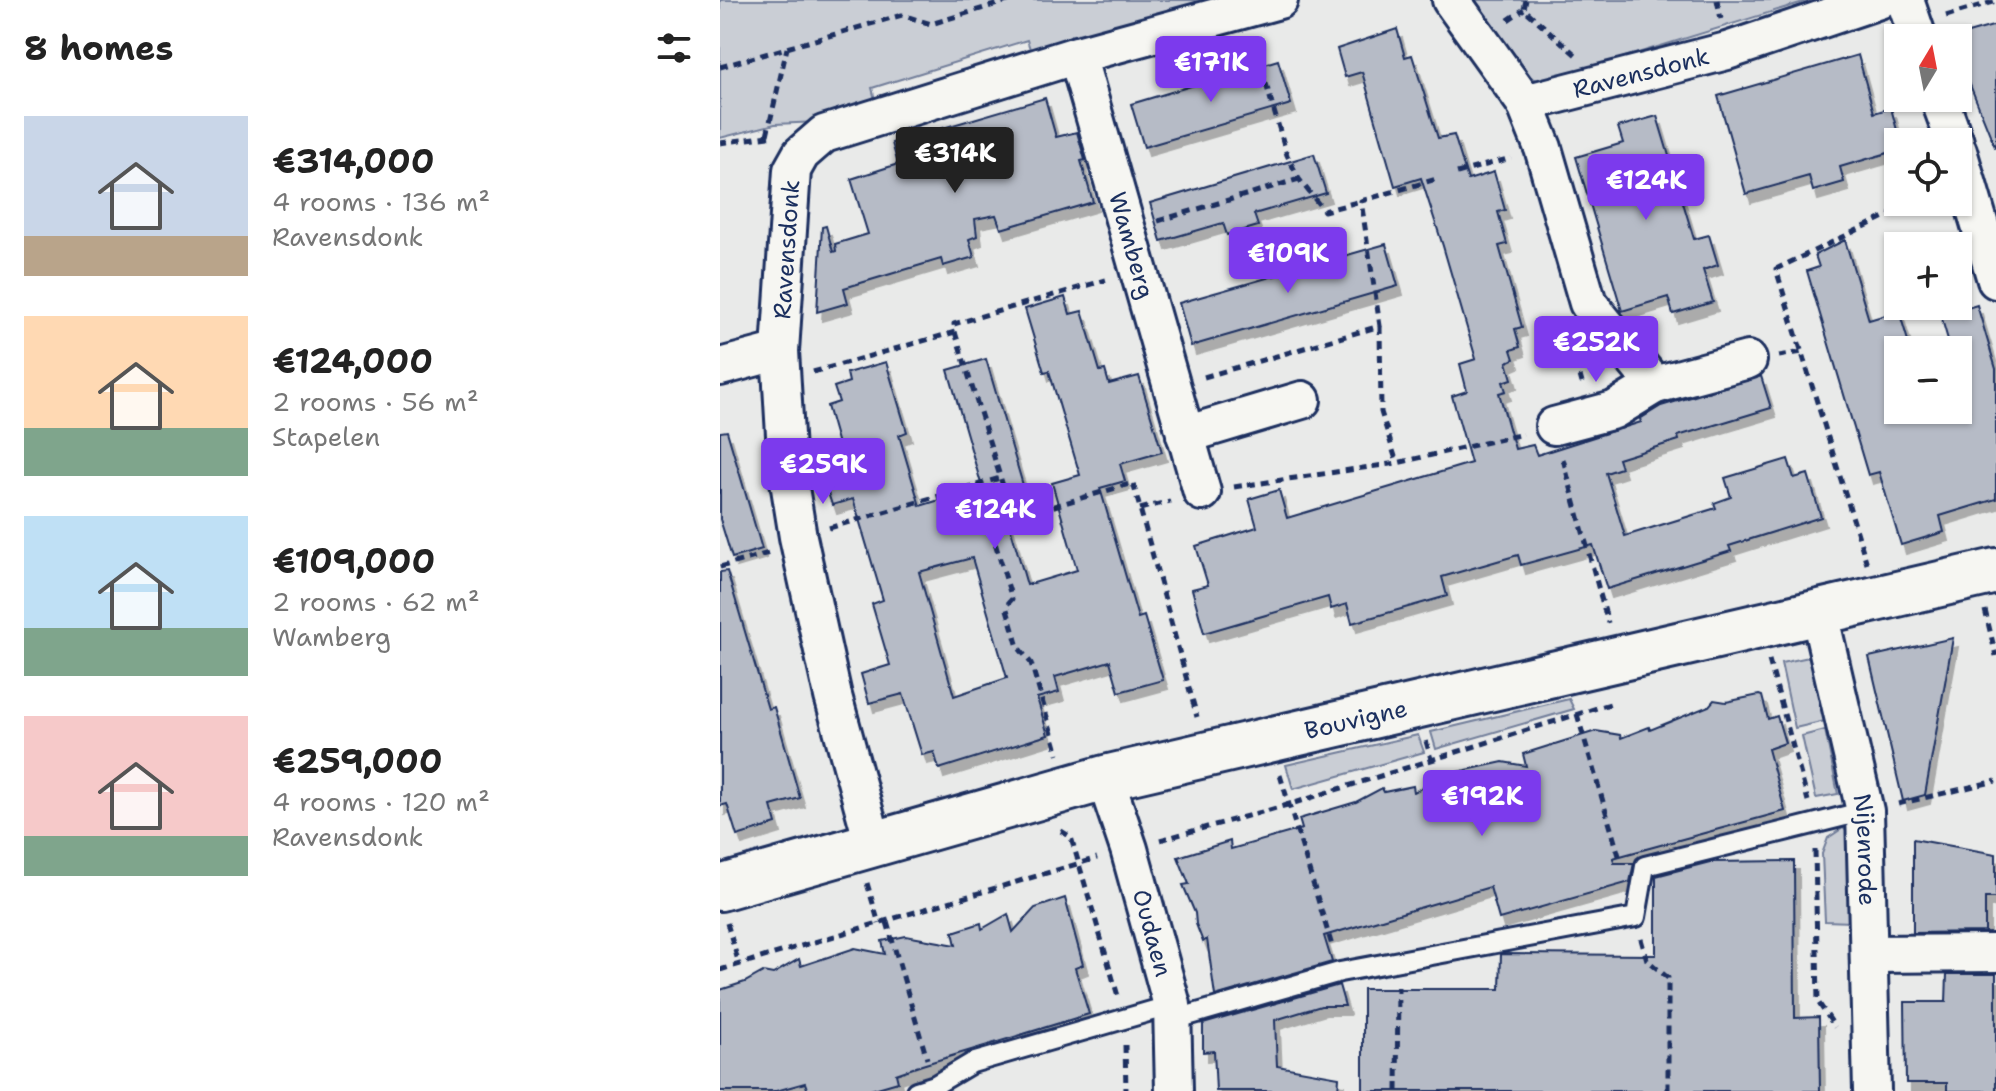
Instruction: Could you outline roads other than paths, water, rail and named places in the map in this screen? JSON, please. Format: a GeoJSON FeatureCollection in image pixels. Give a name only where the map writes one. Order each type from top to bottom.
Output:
{"type":"FeatureCollection","features":[{"type":"Feature","properties":{"kind":"street","name":"Ravensdonk"},"geometry":{"type":"LineString","coordinates":[[873,843],[833,696],[787,469],[781,366],[792,170],[801,154],[824,134],[1077,55],[1279,0]]}},
{"type":"Feature","properties":{"kind":"street"},"geometry":{"type":"LineString","coordinates":[[1451,0],[1525,103],[1543,148],[1588,303],[1655,385]]}},
{"type":"Feature","properties":{"kind":"street","name":"Ravensdonk"},"geometry":{"type":"LineString","coordinates":[[1525,103],[1727,51],[1879,0]]}},
{"type":"Feature","properties":{"kind":"street","name":"Wamberg"},"geometry":{"type":"LineString","coordinates":[[1077,55],[1202,492]]}},
{"type":"Feature","properties":{"kind":"street"},"geometry":{"type":"LineString","coordinates":[[1972,199],[1996,280]]}},
{"type":"Feature","properties":{"kind":"street"},"geometry":{"type":"LineString","coordinates":[[1554,426],[1614,410],[1655,385],[1748,360]]}},
{"type":"Feature","properties":{"kind":"street"},"geometry":{"type":"LineString","coordinates":[[720,367],[781,366]]}},
{"type":"Feature","properties":{"kind":"street"},"geometry":{"type":"LineString","coordinates":[[1185,435],[1302,400]]}},
{"type":"Feature","properties":{"kind":"street","name":"Bouvigne"},"geometry":{"type":"LineString","coordinates":[[722,900],[873,843],[1086,783],[1268,740],[1620,680],[1819,613],[1996,571]]}},
{"type":"Feature","properties":{"kind":"street","name":"Nijenrode"},"geometry":{"type":"LineString","coordinates":[[1819,613],[1865,811],[1871,954],[1872,1091]]}},
{"type":"Feature","properties":{"kind":"street","name":"Oudaen"},"geometry":{"type":"LineString","coordinates":[[1086,783],[1129,849],[1172,1012],[1174,1091]]}},
{"type":"Feature","properties":{"kind":"street"},"geometry":{"type":"LineString","coordinates":[[1871,954],[1996,953]]}},
{"type":"Feature","properties":{"kind":"lane"},"geometry":{"type":"LineString","coordinates":[[916,1091],[935,1085],[972,1063],[1125,1019],[1172,1012],[1340,972],[1636,917],[1645,866],[1865,811]]}}]}
